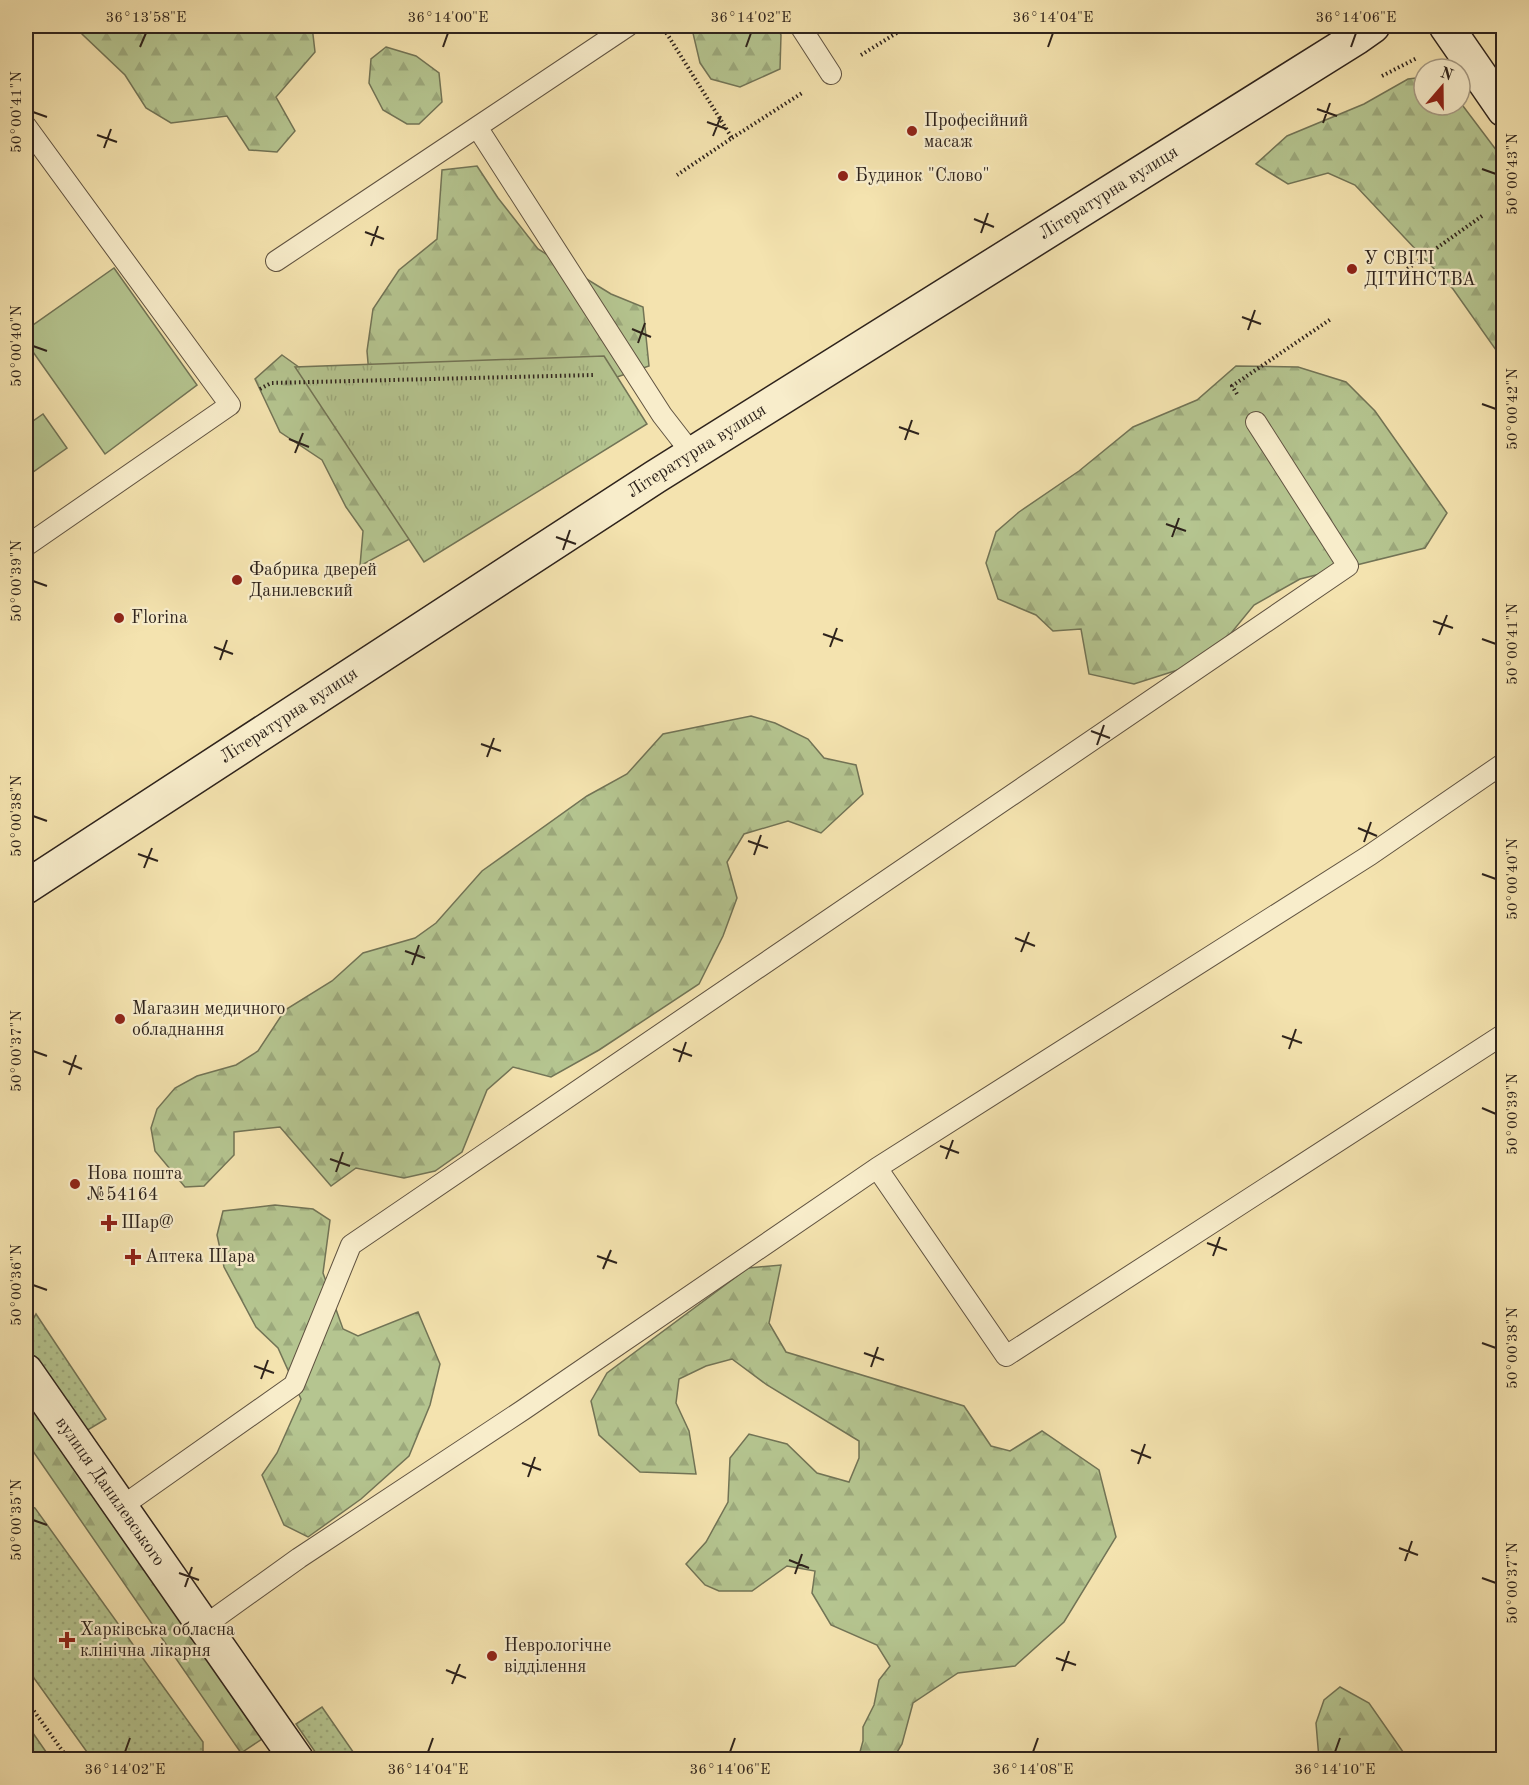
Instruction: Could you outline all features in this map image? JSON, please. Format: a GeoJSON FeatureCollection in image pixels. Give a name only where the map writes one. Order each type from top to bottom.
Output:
{"type":"FeatureCollection","features":[{"type":"Feature","properties":{"kind":"street","name":"Літературна вулиця"},"geometry":{"type":"LineString","coordinates":[[26,887],[693,455],[1372,26]]}},
{"type":"Feature","properties":{"kind":"street"},"geometry":{"type":"LineString","coordinates":[[1446,26],[1503,110]]}},
{"type":"Feature","properties":{"kind":"street","name":"вулиця Данилевського"},"geometry":{"type":"LineString","coordinates":[[26,1371],[297,1760]]}},
{"type":"Feature","properties":{"kind":"lane"},"geometry":{"type":"LineString","coordinates":[[276,261],[628,26]]}},
{"type":"Feature","properties":{"kind":"lane"},"geometry":{"type":"LineString","coordinates":[[801,26],[831,74]]}},
{"type":"Feature","properties":{"kind":"lane"},"geometry":{"type":"LineString","coordinates":[[26,126],[230,405],[26,546]]}},
{"type":"Feature","properties":{"kind":"lane"},"geometry":{"type":"LineString","coordinates":[[477,127],[662,415],[693,455]]}},
{"type":"Feature","properties":{"kind":"lane"},"geometry":{"type":"LineString","coordinates":[[120,1507],[294,1385],[351,1245],[1348,566],[1256,422]]}},
{"type":"Feature","properties":{"kind":"lane"},"geometry":{"type":"LineString","coordinates":[[204,1626],[299,1558],[523,1410],[877,1168],[1370,855],[1503,763]]}},
{"type":"Feature","properties":{"kind":"lane"},"geometry":{"type":"LineString","coordinates":[[877,1168],[1006,1356],[1503,1034]]}},
{"type":"Feature","properties":{"kind":"path"},"geometry":{"type":"LineString","coordinates":[[662,26],[732,138],[677,175]]}},
{"type":"Feature","properties":{"kind":"path"},"geometry":{"type":"LineString","coordinates":[[1400,274],[1482,216]]}},
{"type":"Feature","properties":{"kind":"path"},"geometry":{"type":"LineString","coordinates":[[1256,422],[1232,386],[1331,319]]}},
{"type":"Feature","properties":{"kind":"path"},"geometry":{"type":"LineString","coordinates":[[230,405],[271,383],[595,375]]}},
{"type":"Feature","properties":{"kind":"path"},"geometry":{"type":"LineString","coordinates":[[26,1700],[69,1760]]}},
{"type":"Feature","properties":{"kind":"green space"},"geometry":{"type":"Polygon","coordinates":[[[79,26],[312,26],[315,52],[276,97],[295,131],[277,152],[249,150],[227,116],[171,123],[146,108],[125,75],[82,34],[79,26]]]}},
{"type":"Feature","properties":{"kind":"green space"},"geometry":{"type":"Polygon","coordinates":[[[694,26],[776,26],[781,35],[780,69],[740,87],[711,79],[700,63],[692,29],[694,26]]]}},
{"type":"Feature","properties":{"kind":"green space"},"geometry":{"type":"Polygon","coordinates":[[[386,47],[416,56],[439,73],[442,102],[419,124],[407,124],[383,110],[369,83],[371,59],[386,47]]]}},
{"type":"Feature","properties":{"kind":"green space"},"geometry":{"type":"Polygon","coordinates":[[[1412,78],[1412,117],[1471,117],[1503,159],[1503,360],[1453,289],[1355,185],[1328,173],[1288,184],[1256,164],[1287,136],[1364,104],[1412,78]]]}},
{"type":"Feature","properties":{"kind":"green space"},"geometry":{"type":"Polygon","coordinates":[[[477,166],[498,198],[538,249],[611,294],[643,307],[649,366],[617,377],[372,409],[367,351],[373,309],[399,270],[437,239],[442,170],[477,166]]]}},
{"type":"Feature","properties":{"kind":"green space"},"geometry":{"type":"Polygon","coordinates":[[[114,268],[197,385],[105,454],[26,342],[26,330],[114,268]]]}},
{"type":"Feature","properties":{"kind":"green space"},"geometry":{"type":"Polygon","coordinates":[[[282,355],[356,408],[417,535],[360,566],[363,531],[346,507],[322,460],[280,432],[255,379],[282,355]]]}},
{"type":"Feature","properties":{"kind":"green space"},"geometry":{"type":"Polygon","coordinates":[[[604,356],[647,424],[424,562],[295,367],[604,356]]]}},
{"type":"Feature","properties":{"kind":"green space"},"geometry":{"type":"Polygon","coordinates":[[[1236,366],[1298,367],[1346,382],[1375,411],[1447,513],[1425,548],[1300,579],[1254,605],[1209,660],[1134,684],[1089,674],[1081,629],[1053,631],[1036,615],[998,599],[986,563],[996,532],[1019,512],[1079,471],[1133,427],[1197,400],[1236,366]]]}},
{"type":"Feature","properties":{"kind":"green space"},"geometry":{"type":"Polygon","coordinates":[[[43,414],[67,448],[26,477],[26,426],[43,414]]]}},
{"type":"Feature","properties":{"kind":"green space"},"geometry":{"type":"Polygon","coordinates":[[[751,716],[775,723],[808,739],[824,758],[856,765],[863,794],[821,833],[788,821],[744,834],[727,862],[737,898],[723,936],[699,984],[599,1050],[551,1077],[513,1067],[487,1090],[462,1152],[435,1171],[404,1178],[356,1168],[331,1186],[280,1127],[234,1132],[234,1155],[204,1186],[185,1187],[155,1151],[151,1128],[157,1109],[175,1088],[197,1076],[236,1065],[258,1051],[285,1010],[332,981],[363,953],[415,938],[436,923],[482,871],[587,796],[627,774],[663,734],[751,716]]]}},
{"type":"Feature","properties":{"kind":"green space"},"geometry":{"type":"Polygon","coordinates":[[[275,1205],[313,1209],[330,1220],[323,1273],[343,1329],[358,1336],[418,1312],[440,1364],[430,1405],[409,1456],[361,1499],[308,1537],[284,1525],[262,1475],[277,1453],[301,1399],[278,1348],[256,1327],[224,1267],[217,1235],[223,1211],[275,1205]]]}},
{"type":"Feature","properties":{"kind":"green space"},"geometry":{"type":"Polygon","coordinates":[[[781,1265],[769,1323],[786,1352],[964,1406],[991,1446],[1010,1451],[1042,1431],[1099,1470],[1116,1537],[1064,1622],[1015,1666],[958,1673],[913,1703],[902,1744],[893,1759],[858,1759],[863,1741],[863,1727],[874,1705],[879,1680],[890,1666],[877,1645],[831,1625],[812,1593],[815,1571],[787,1566],[752,1591],[719,1591],[705,1585],[686,1564],[706,1542],[728,1502],[730,1458],[749,1434],[787,1444],[817,1473],[849,1482],[859,1458],[859,1441],[767,1385],[732,1359],[706,1366],[679,1379],[676,1403],[689,1431],[696,1474],[640,1472],[599,1435],[591,1401],[607,1373],[748,1268],[781,1265]]]}},
{"type":"Feature","properties":{"kind":"green space"},"geometry":{"type":"Polygon","coordinates":[[[36,1314],[106,1419],[81,1434],[26,1349],[26,1331],[36,1314]]]}},
{"type":"Feature","properties":{"kind":"green space"},"geometry":{"type":"Polygon","coordinates":[[[26,1397],[262,1739],[241,1753],[26,1441],[26,1397]]]}},
{"type":"Feature","properties":{"kind":"green space","name":"Харківська обласна клінічна лікарня"},"geometry":{"type":"Polygon","coordinates":[[[26,1504],[35,1508],[203,1742],[200,1759],[92,1759],[26,1667],[26,1504]]]}},
{"type":"Feature","properties":{"kind":"green space"},"geometry":{"type":"Polygon","coordinates":[[[1340,1687],[1369,1703],[1408,1759],[1319,1759],[1316,1723],[1324,1700],[1340,1687]]]}},
{"type":"Feature","properties":{"kind":"green space"},"geometry":{"type":"Polygon","coordinates":[[[322,1707],[358,1759],[320,1759],[296,1724],[322,1707]]]}},
{"type":"Feature","properties":{"kind":"green space"},"geometry":{"type":"Polygon","coordinates":[[[26,1723],[51,1759],[26,1759],[26,1723]]]}},
{"type":"Feature","properties":{"kind":"place","name":"Професійний масаж"},"geometry":{"type":"Point","coordinates":[912,131]}},
{"type":"Feature","properties":{"kind":"place","name":"Будинок \"Слово\""},"geometry":{"type":"Point","coordinates":[843,176]}},
{"type":"Feature","properties":{"kind":"place","name":"У СВІТІ ДІТИНСТВА"},"geometry":{"type":"Point","coordinates":[1352,269]}},
{"type":"Feature","properties":{"kind":"place","name":"Фабрика дверей Данилевский"},"geometry":{"type":"Point","coordinates":[237,580]}},
{"type":"Feature","properties":{"kind":"place","name":"Florina"},"geometry":{"type":"Point","coordinates":[119,618]}},
{"type":"Feature","properties":{"kind":"place","name":"Магазин медичного обладнання"},"geometry":{"type":"Point","coordinates":[120,1019]}},
{"type":"Feature","properties":{"kind":"place","name":"Нова пошта №54164"},"geometry":{"type":"Point","coordinates":[75,1184]}},
{"type":"Feature","properties":{"kind":"place","name":"Шар@"},"geometry":{"type":"Point","coordinates":[109,1223]}},
{"type":"Feature","properties":{"kind":"place","name":"Аптека Шара"},"geometry":{"type":"Point","coordinates":[133,1257]}},
{"type":"Feature","properties":{"kind":"place","name":"Харківська обласна клінічна лікарня"},"geometry":{"type":"Point","coordinates":[67,1640]}},
{"type":"Feature","properties":{"kind":"place","name":"Неврологічне відділення"},"geometry":{"type":"Point","coordinates":[492,1656]}}]}
